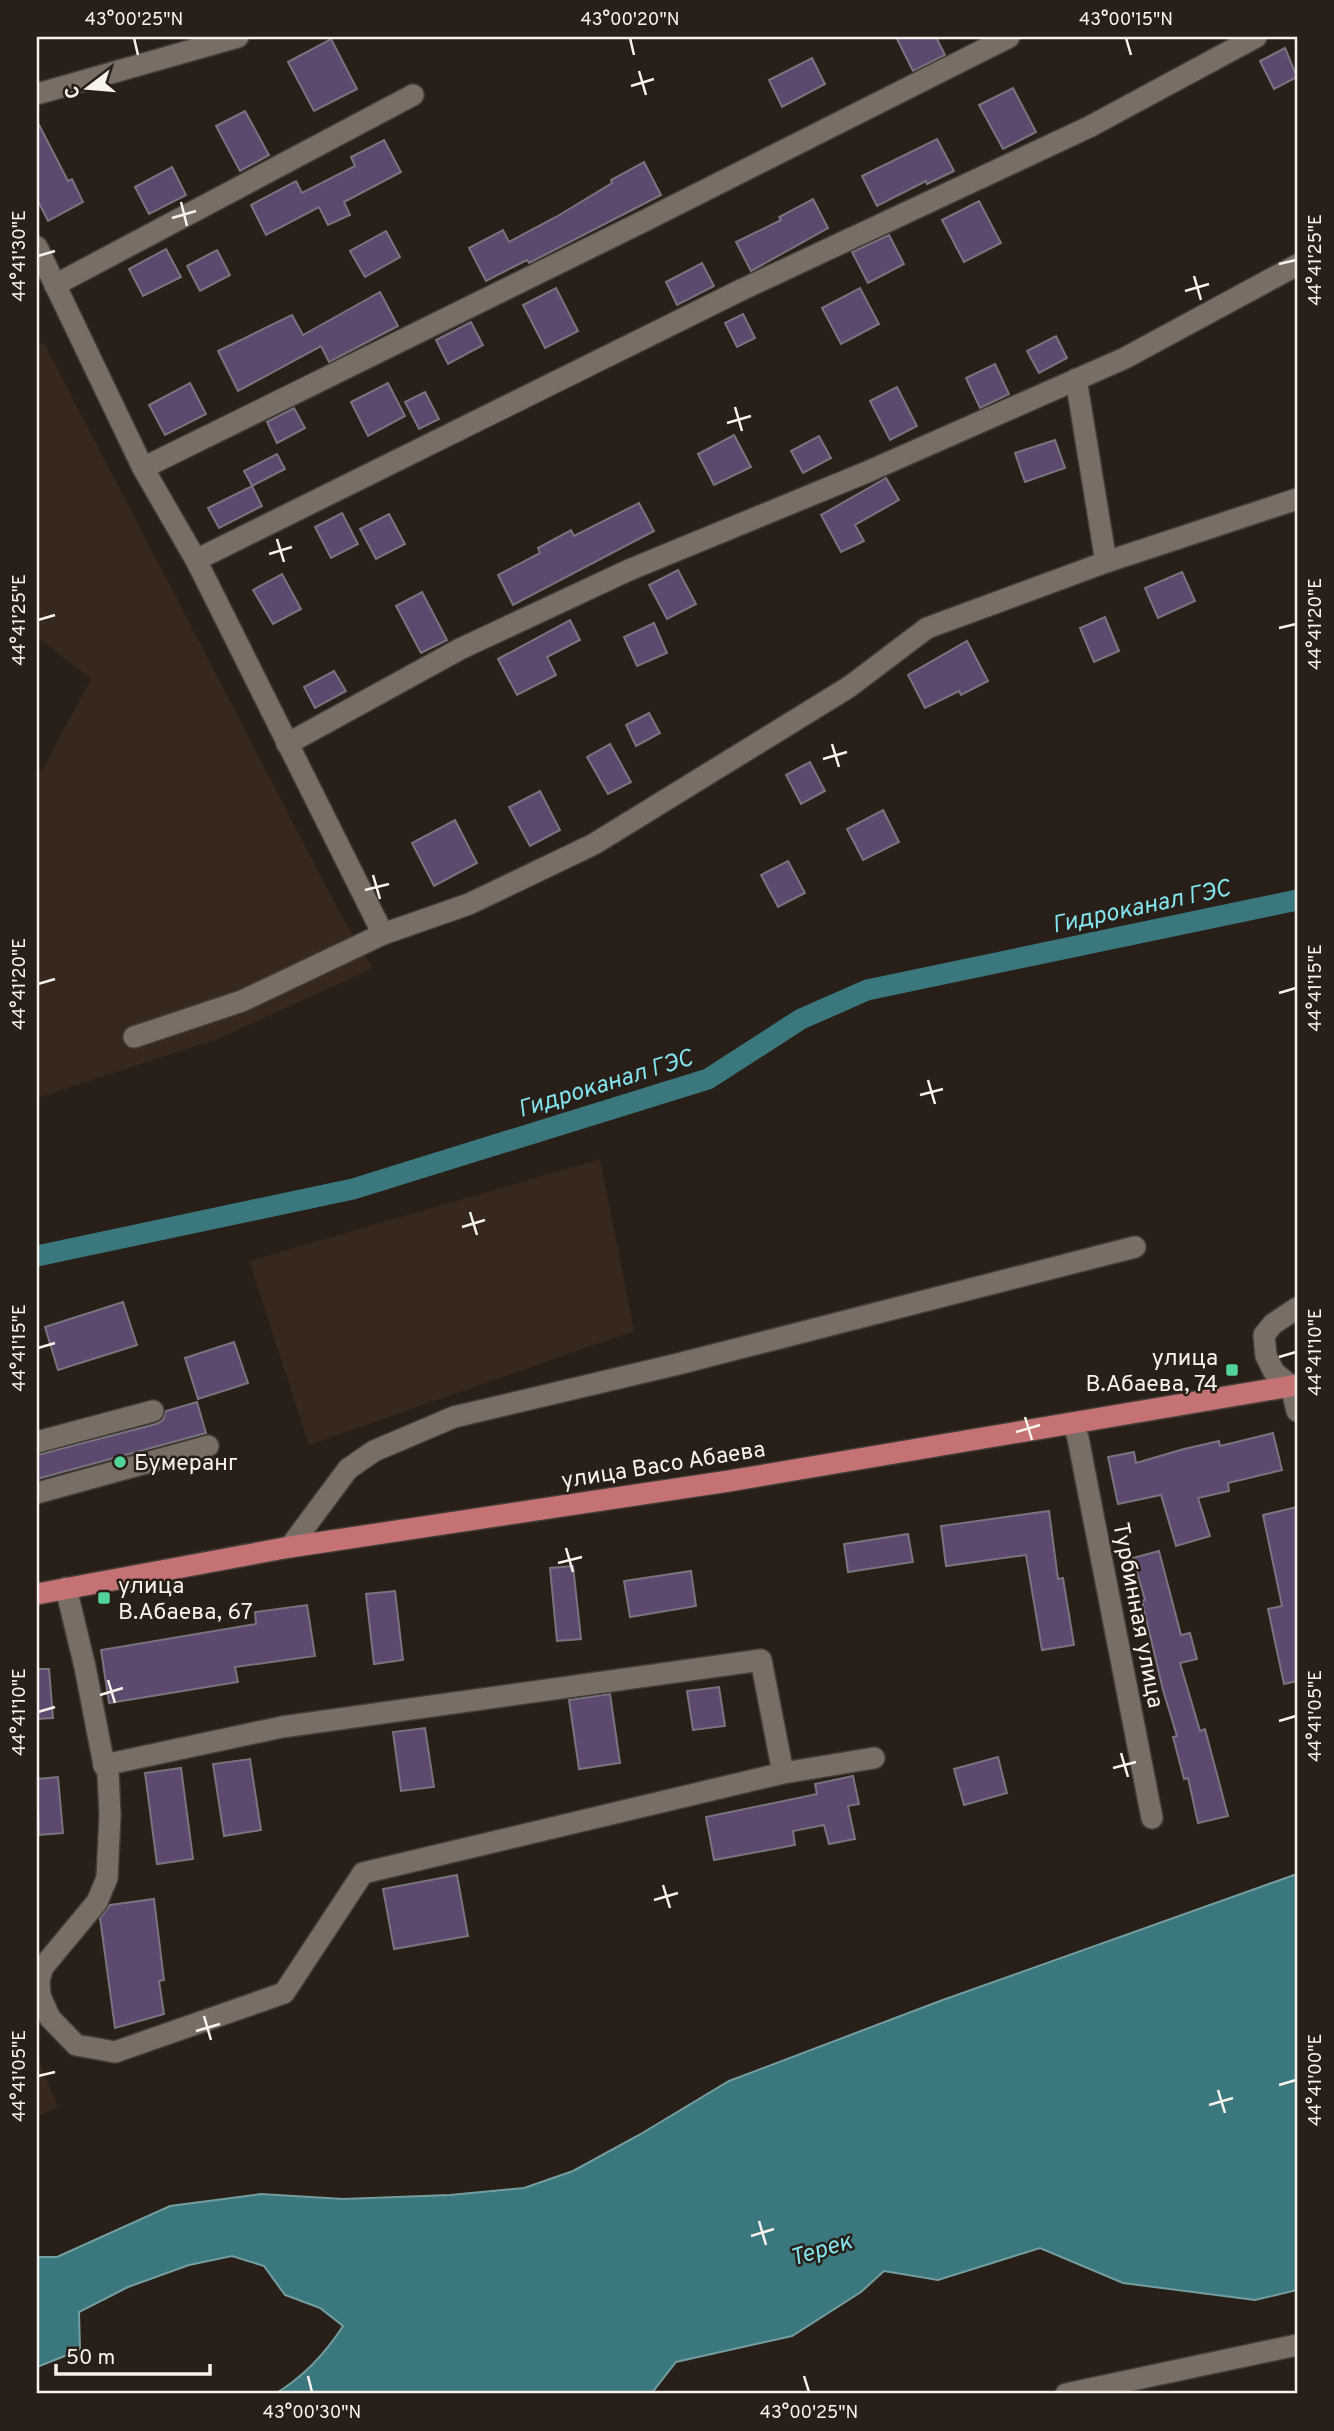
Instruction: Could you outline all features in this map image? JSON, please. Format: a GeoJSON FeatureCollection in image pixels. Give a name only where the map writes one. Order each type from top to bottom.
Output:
{"type":"FeatureCollection","features":[{"type":"Feature","properties":{"kind":"main road","name":"улица Васо Абаева"},"geometry":{"type":"LineString","coordinates":[[37,1594],[290,1548],[729,1481],[1294,1385]]}},
{"type":"Feature","properties":{"kind":"street"},"geometry":{"type":"LineString","coordinates":[[37,94],[238,37]]}},
{"type":"Feature","properties":{"kind":"street"},"geometry":{"type":"LineString","coordinates":[[143,468],[1009,37]]}},
{"type":"Feature","properties":{"kind":"street"},"geometry":{"type":"LineString","coordinates":[[196,560],[741,290],[1089,127],[1256,37]]}},
{"type":"Feature","properties":{"kind":"street"},"geometry":{"type":"LineString","coordinates":[[55,285],[413,95]]}},
{"type":"Feature","properties":{"kind":"street"},"geometry":{"type":"LineString","coordinates":[[37,247],[143,468],[196,560],[383,934]]}},
{"type":"Feature","properties":{"kind":"street"},"geometry":{"type":"LineString","coordinates":[[287,744],[460,649],[629,570],[867,472],[1125,358],[1297,265]]}},
{"type":"Feature","properties":{"kind":"street"},"geometry":{"type":"LineString","coordinates":[[1076,379],[1106,562]]}},
{"type":"Feature","properties":{"kind":"street"},"geometry":{"type":"LineString","coordinates":[[134,1037],[242,1001],[383,934],[469,904],[594,844],[849,687],[926,628],[1106,562],[1297,499]]}},
{"type":"Feature","properties":{"kind":"street"},"geometry":{"type":"LineString","coordinates":[[290,1548],[348,1469],[374,1451],[454,1417],[691,1361],[1135,1247]]}},
{"type":"Feature","properties":{"kind":"street"},"geometry":{"type":"LineString","coordinates":[[1297,1308],[1273,1324],[1264,1335],[1266,1356],[1273,1371],[1294,1385],[1297,1411]]}},
{"type":"Feature","properties":{"kind":"street"},"geometry":{"type":"LineString","coordinates":[[37,1442],[153,1411]]}},
{"type":"Feature","properties":{"kind":"street","name":"Турбинная улица"},"geometry":{"type":"LineString","coordinates":[[1073,1423],[1153,1818]]}},
{"type":"Feature","properties":{"kind":"street"},"geometry":{"type":"LineString","coordinates":[[37,1493],[208,1446]]}},
{"type":"Feature","properties":{"kind":"street"},"geometry":{"type":"LineString","coordinates":[[66,1588],[104,1765],[108,1772],[110,1815],[107,1878],[97,1902],[42,1958],[40,1996],[50,2018],[76,2045],[115,2052],[284,1993],[363,1873],[783,1773],[874,1758]]}},
{"type":"Feature","properties":{"kind":"street"},"geometry":{"type":"LineString","coordinates":[[104,1765],[282,1727],[761,1660],[783,1773]]}},
{"type":"Feature","properties":{"kind":"street"},"geometry":{"type":"LineString","coordinates":[[1066,2394],[1297,2345]]}},
{"type":"Feature","properties":{"kind":"shaded area"},"geometry":{"type":"Polygon","coordinates":[[[44,343],[341,915],[373,968],[218,1039],[37,1098],[37,769],[41,772],[91,679],[37,637],[37,346],[44,343]]]}},
{"type":"Feature","properties":{"kind":"shaded area"},"geometry":{"type":"Polygon","coordinates":[[[600,1159],[634,1331],[309,1445],[249,1261],[600,1159]]]}},
{"type":"Feature","properties":{"kind":"shaded area"},"geometry":{"type":"Polygon","coordinates":[[[37,2055],[58,2108],[37,2116],[37,2055]]]}},
{"type":"Feature","properties":{"kind":"water","name":"Терек"},"geometry":{"type":"Polygon","coordinates":[[[1297,1874],[1297,2290],[1255,2300],[1123,2283],[1040,2248],[938,2280],[884,2271],[861,2292],[792,2336],[676,2362],[651,2394],[275,2394],[313,2364],[343,2326],[320,2308],[285,2295],[264,2266],[232,2256],[189,2265],[128,2287],[79,2312],[80,2350],[37,2367],[37,2257],[57,2257],[170,2206],[261,2194],[343,2199],[450,2195],[524,2188],[573,2171],[729,2081],[940,2001],[1297,1874]]]}},
{"type":"Feature","properties":{"kind":"building"},"geometry":{"type":"Polygon","coordinates":[[[896,37],[936,37],[945,55],[913,71],[896,37]]]}},
{"type":"Feature","properties":{"kind":"building"},"geometry":{"type":"Polygon","coordinates":[[[331,39],[357,89],[314,111],[288,62],[331,39]]]}},
{"type":"Feature","properties":{"kind":"building"},"geometry":{"type":"Polygon","coordinates":[[[1285,48],[1297,77],[1274,89],[1260,61],[1285,48]]]}},
{"type":"Feature","properties":{"kind":"building"},"geometry":{"type":"Polygon","coordinates":[[[812,58],[825,84],[782,107],[769,80],[812,58]]]}},
{"type":"Feature","properties":{"kind":"building"},"geometry":{"type":"Polygon","coordinates":[[[1013,88],[1036,132],[1003,149],[979,105],[1013,88]]]}},
{"type":"Feature","properties":{"kind":"building"},"geometry":{"type":"Polygon","coordinates":[[[245,111],[269,155],[240,171],[216,126],[245,111]]]}},
{"type":"Feature","properties":{"kind":"building"},"geometry":{"type":"Polygon","coordinates":[[[37,121],[68,181],[72,179],[83,202],[48,221],[37,199],[37,121]]]}},
{"type":"Feature","properties":{"kind":"building"},"geometry":{"type":"Polygon","coordinates":[[[937,139],[954,171],[927,184],[926,181],[877,206],[862,176],[937,139]]]}},
{"type":"Feature","properties":{"kind":"building"},"geometry":{"type":"Polygon","coordinates":[[[384,140],[401,172],[344,202],[350,215],[328,225],[319,207],[266,235],[251,205],[296,181],[302,193],[355,166],[351,157],[384,140]]]}},
{"type":"Feature","properties":{"kind":"building"},"geometry":{"type":"Polygon","coordinates":[[[644,162],[661,195],[529,263],[527,260],[486,281],[469,248],[503,230],[509,242],[556,217],[612,183],[611,180],[644,162]]]}},
{"type":"Feature","properties":{"kind":"building"},"geometry":{"type":"Polygon","coordinates":[[[172,167],[186,195],[149,214],[135,187],[172,167]]]}},
{"type":"Feature","properties":{"kind":"building"},"geometry":{"type":"Polygon","coordinates":[[[813,199],[828,228],[751,271],[736,242],[781,220],[779,217],[813,199]]]}},
{"type":"Feature","properties":{"kind":"building"},"geometry":{"type":"Polygon","coordinates":[[[979,201],[1001,243],[964,262],[942,220],[979,201]]]}},
{"type":"Feature","properties":{"kind":"building"},"geometry":{"type":"Polygon","coordinates":[[[386,231],[400,257],[365,277],[350,251],[386,231]]]}},
{"type":"Feature","properties":{"kind":"building"},"geometry":{"type":"Polygon","coordinates":[[[889,235],[904,264],[868,283],[852,252],[889,235]]]}},
{"type":"Feature","properties":{"kind":"building"},"geometry":{"type":"Polygon","coordinates":[[[166,249],[181,277],[143,296],[129,269],[166,249]]]}},
{"type":"Feature","properties":{"kind":"building"},"geometry":{"type":"Polygon","coordinates":[[[217,250],[230,275],[200,291],[187,266],[217,250]]]}},
{"type":"Feature","properties":{"kind":"building"},"geometry":{"type":"Polygon","coordinates":[[[702,263],[714,286],[677,305],[666,282],[702,263]]]}},
{"type":"Feature","properties":{"kind":"building"},"geometry":{"type":"Polygon","coordinates":[[[556,288],[578,331],[545,348],[523,305],[556,288]]]}},
{"type":"Feature","properties":{"kind":"building"},"geometry":{"type":"Polygon","coordinates":[[[860,288],[879,324],[841,344],[822,308],[860,288]]]}},
{"type":"Feature","properties":{"kind":"building"},"geometry":{"type":"Polygon","coordinates":[[[380,292],[398,326],[329,362],[321,346],[238,391],[218,351],[292,315],[303,335],[380,292]]]}},
{"type":"Feature","properties":{"kind":"building"},"geometry":{"type":"Polygon","coordinates":[[[743,314],[755,338],[737,347],[725,323],[743,314]]]}},
{"type":"Feature","properties":{"kind":"building"},"geometry":{"type":"Polygon","coordinates":[[[471,322],[483,345],[448,364],[436,340],[471,322]]]}},
{"type":"Feature","properties":{"kind":"building"},"geometry":{"type":"Polygon","coordinates":[[[1056,336],[1067,358],[1039,373],[1027,351],[1056,336]]]}},
{"type":"Feature","properties":{"kind":"building"},"geometry":{"type":"Polygon","coordinates":[[[995,364],[1009,394],[980,408],[966,378],[995,364]]]}},
{"type":"Feature","properties":{"kind":"building"},"geometry":{"type":"Polygon","coordinates":[[[190,383],[206,414],[165,435],[149,405],[190,383]]]}},
{"type":"Feature","properties":{"kind":"building"},"geometry":{"type":"Polygon","coordinates":[[[388,383],[405,416],[368,436],[351,402],[388,383]]]}},
{"type":"Feature","properties":{"kind":"building"},"geometry":{"type":"Polygon","coordinates":[[[897,387],[917,426],[890,440],[870,401],[897,387]]]}},
{"type":"Feature","properties":{"kind":"building"},"geometry":{"type":"Polygon","coordinates":[[[425,392],[439,419],[419,429],[405,402],[425,392]]]}},
{"type":"Feature","properties":{"kind":"building"},"geometry":{"type":"Polygon","coordinates":[[[294,408],[305,428],[277,443],[267,422],[294,408]]]}},
{"type":"Feature","properties":{"kind":"building"},"geometry":{"type":"Polygon","coordinates":[[[734,435],[751,467],[714,485],[698,454],[734,435]]]}},
{"type":"Feature","properties":{"kind":"building"},"geometry":{"type":"Polygon","coordinates":[[[819,436],[831,458],[803,473],[791,451],[819,436]]]}},
{"type":"Feature","properties":{"kind":"building"},"geometry":{"type":"Polygon","coordinates":[[[1055,440],[1065,468],[1025,482],[1015,453],[1055,440]]]}},
{"type":"Feature","properties":{"kind":"building"},"geometry":{"type":"Polygon","coordinates":[[[277,454],[285,469],[252,486],[244,471],[277,454]]]}},
{"type":"Feature","properties":{"kind":"building"},"geometry":{"type":"Polygon","coordinates":[[[886,478],[899,500],[855,525],[864,541],[841,552],[821,515],[886,478]]]}},
{"type":"Feature","properties":{"kind":"building"},"geometry":{"type":"Polygon","coordinates":[[[252,486],[262,506],[219,528],[208,508],[252,486]]]}},
{"type":"Feature","properties":{"kind":"building"},"geometry":{"type":"Polygon","coordinates":[[[639,503],[654,531],[513,605],[498,575],[540,553],[538,548],[571,530],[574,536],[639,503]]]}},
{"type":"Feature","properties":{"kind":"building"},"geometry":{"type":"Polygon","coordinates":[[[342,513],[358,544],[331,558],[315,527],[342,513]]]}},
{"type":"Feature","properties":{"kind":"building"},"geometry":{"type":"Polygon","coordinates":[[[389,514],[405,544],[376,559],[360,529],[389,514]]]}},
{"type":"Feature","properties":{"kind":"building"},"geometry":{"type":"Polygon","coordinates":[[[678,570],[696,604],[667,619],[649,585],[678,570]]]}},
{"type":"Feature","properties":{"kind":"building"},"geometry":{"type":"Polygon","coordinates":[[[1182,572],[1195,601],[1158,618],[1145,588],[1182,572]]]}},
{"type":"Feature","properties":{"kind":"building"},"geometry":{"type":"Polygon","coordinates":[[[282,574],[301,609],[273,624],[253,590],[282,574]]]}},
{"type":"Feature","properties":{"kind":"building"},"geometry":{"type":"Polygon","coordinates":[[[422,592],[447,640],[421,653],[396,606],[422,592]]]}},
{"type":"Feature","properties":{"kind":"building"},"geometry":{"type":"Polygon","coordinates":[[[1105,617],[1119,651],[1094,662],[1080,628],[1105,617]]]}},
{"type":"Feature","properties":{"kind":"building"},"geometry":{"type":"Polygon","coordinates":[[[570,620],[580,640],[547,657],[556,675],[517,695],[498,659],[570,620]]]}},
{"type":"Feature","properties":{"kind":"building"},"geometry":{"type":"Polygon","coordinates":[[[654,623],[667,653],[637,666],[624,637],[654,623]]]}},
{"type":"Feature","properties":{"kind":"building"},"geometry":{"type":"Polygon","coordinates":[[[967,641],[988,681],[961,695],[959,691],[925,708],[908,675],[967,641]]]}},
{"type":"Feature","properties":{"kind":"building"},"geometry":{"type":"Polygon","coordinates":[[[334,671],[346,691],[315,708],[304,687],[334,671]]]}},
{"type":"Feature","properties":{"kind":"building"},"geometry":{"type":"Polygon","coordinates":[[[649,713],[660,733],[636,746],[626,725],[649,713]]]}},
{"type":"Feature","properties":{"kind":"building"},"geometry":{"type":"Polygon","coordinates":[[[610,744],[631,782],[608,794],[587,757],[610,744]]]}},
{"type":"Feature","properties":{"kind":"building"},"geometry":{"type":"Polygon","coordinates":[[[810,762],[825,791],[801,804],[786,775],[810,762]]]}},
{"type":"Feature","properties":{"kind":"building"},"geometry":{"type":"Polygon","coordinates":[[[540,791],[560,830],[530,846],[509,807],[540,791]]]}},
{"type":"Feature","properties":{"kind":"building"},"geometry":{"type":"Polygon","coordinates":[[[883,810],[899,842],[863,860],[847,829],[883,810]]]}},
{"type":"Feature","properties":{"kind":"building"},"geometry":{"type":"Polygon","coordinates":[[[455,820],[477,863],[434,886],[412,843],[455,820]]]}},
{"type":"Feature","properties":{"kind":"building"},"geometry":{"type":"Polygon","coordinates":[[[788,861],[805,893],[778,907],[761,875],[788,861]]]}},
{"type":"Feature","properties":{"kind":"building"},"geometry":{"type":"Polygon","coordinates":[[[123,1302],[137,1345],[58,1370],[45,1327],[123,1302]]]}},
{"type":"Feature","properties":{"kind":"building"},"geometry":{"type":"Polygon","coordinates":[[[234,1342],[248,1383],[198,1399],[185,1358],[234,1342]]]}},
{"type":"Feature","properties":{"kind":"building"},"geometry":{"type":"Polygon","coordinates":[[[197,1402],[206,1433],[37,1479],[37,1455],[156,1424],[163,1420],[166,1411],[197,1402]]]}},
{"type":"Feature","properties":{"kind":"building"},"geometry":{"type":"Polygon","coordinates":[[[1273,1433],[1282,1470],[1228,1483],[1229,1491],[1198,1498],[1210,1536],[1176,1546],[1161,1495],[1118,1504],[1108,1457],[1134,1452],[1136,1463],[1219,1441],[1220,1446],[1273,1433]]]}},
{"type":"Feature","properties":{"kind":"building"},"geometry":{"type":"Polygon","coordinates":[[[1297,1507],[1297,1681],[1284,1684],[1268,1609],[1282,1606],[1263,1515],[1297,1507]]]}},
{"type":"Feature","properties":{"kind":"building"},"geometry":{"type":"Polygon","coordinates":[[[1049,1511],[1058,1579],[1063,1578],[1074,1645],[1042,1650],[1026,1555],[946,1566],[941,1526],[1049,1511]]]}},
{"type":"Feature","properties":{"kind":"building"},"geometry":{"type":"Polygon","coordinates":[[[908,1534],[913,1562],[848,1572],[844,1544],[908,1534]]]}},
{"type":"Feature","properties":{"kind":"building"},"geometry":{"type":"Polygon","coordinates":[[[1159,1551],[1181,1635],[1190,1633],[1197,1659],[1180,1663],[1200,1731],[1205,1729],[1228,1816],[1198,1823],[1188,1778],[1184,1779],[1173,1737],[1177,1736],[1163,1690],[1142,1601],[1145,1600],[1133,1558],[1159,1551]]]}},
{"type":"Feature","properties":{"kind":"building"},"geometry":{"type":"Polygon","coordinates":[[[573,1566],[581,1639],[557,1641],[550,1568],[573,1566]]]}},
{"type":"Feature","properties":{"kind":"building"},"geometry":{"type":"Polygon","coordinates":[[[691,1571],[696,1606],[630,1617],[624,1581],[691,1571]]]}},
{"type":"Feature","properties":{"kind":"building"},"geometry":{"type":"Polygon","coordinates":[[[395,1591],[403,1660],[374,1664],[366,1594],[395,1591]]]}},
{"type":"Feature","properties":{"kind":"building"},"geometry":{"type":"Polygon","coordinates":[[[307,1605],[315,1656],[235,1667],[238,1682],[109,1703],[101,1650],[256,1624],[255,1612],[307,1605]]]}},
{"type":"Feature","properties":{"kind":"building"},"geometry":{"type":"Polygon","coordinates":[[[37,1669],[49,1669],[53,1718],[37,1719],[37,1669]]]}},
{"type":"Feature","properties":{"kind":"building"},"geometry":{"type":"Polygon","coordinates":[[[719,1687],[725,1726],[693,1730],[687,1691],[719,1687]]]}},
{"type":"Feature","properties":{"kind":"building"},"geometry":{"type":"Polygon","coordinates":[[[610,1694],[620,1763],[579,1769],[569,1700],[610,1694]]]}},
{"type":"Feature","properties":{"kind":"building"},"geometry":{"type":"Polygon","coordinates":[[[425,1728],[434,1787],[401,1791],[393,1732],[425,1728]]]}},
{"type":"Feature","properties":{"kind":"building"},"geometry":{"type":"Polygon","coordinates":[[[998,1757],[1007,1793],[964,1805],[954,1769],[998,1757]]]}},
{"type":"Feature","properties":{"kind":"building"},"geometry":{"type":"Polygon","coordinates":[[[250,1759],[261,1830],[224,1836],[213,1764],[250,1759]]]}},
{"type":"Feature","properties":{"kind":"building"},"geometry":{"type":"Polygon","coordinates":[[[181,1768],[193,1859],[157,1864],[145,1773],[181,1768]]]}},
{"type":"Feature","properties":{"kind":"building"},"geometry":{"type":"Polygon","coordinates":[[[853,1776],[859,1804],[848,1806],[855,1839],[829,1844],[824,1825],[793,1831],[795,1845],[714,1860],[706,1817],[817,1794],[815,1784],[853,1776]]]}},
{"type":"Feature","properties":{"kind":"building"},"geometry":{"type":"Polygon","coordinates":[[[58,1777],[63,1833],[39,1835],[37,1779],[58,1777]]]}},
{"type":"Feature","properties":{"kind":"building"},"geometry":{"type":"Polygon","coordinates":[[[457,1875],[468,1936],[394,1949],[383,1889],[457,1875]]]}},
{"type":"Feature","properties":{"kind":"building"},"geometry":{"type":"Polygon","coordinates":[[[154,1899],[164,1980],[159,1981],[164,2014],[115,2028],[100,1918],[110,1905],[154,1899]]]}},
{"type":"Feature","properties":{"kind":"waterway","name":"Гидроканал ГЭС"},"geometry":{"type":"LineString","coordinates":[[37,1256],[353,1189],[708,1079],[801,1019],[867,990],[1297,900]]}},
{"type":"Feature","properties":{"kind":"place","name":"улица В.Абаева, 74"},"geometry":{"type":"Point","coordinates":[1232,1370]}},
{"type":"Feature","properties":{"kind":"place","name":"Бумеранг"},"geometry":{"type":"Point","coordinates":[120,1462]}},
{"type":"Feature","properties":{"kind":"place","name":"улица В.Абаева, 67"},"geometry":{"type":"Point","coordinates":[104,1598]}}]}
